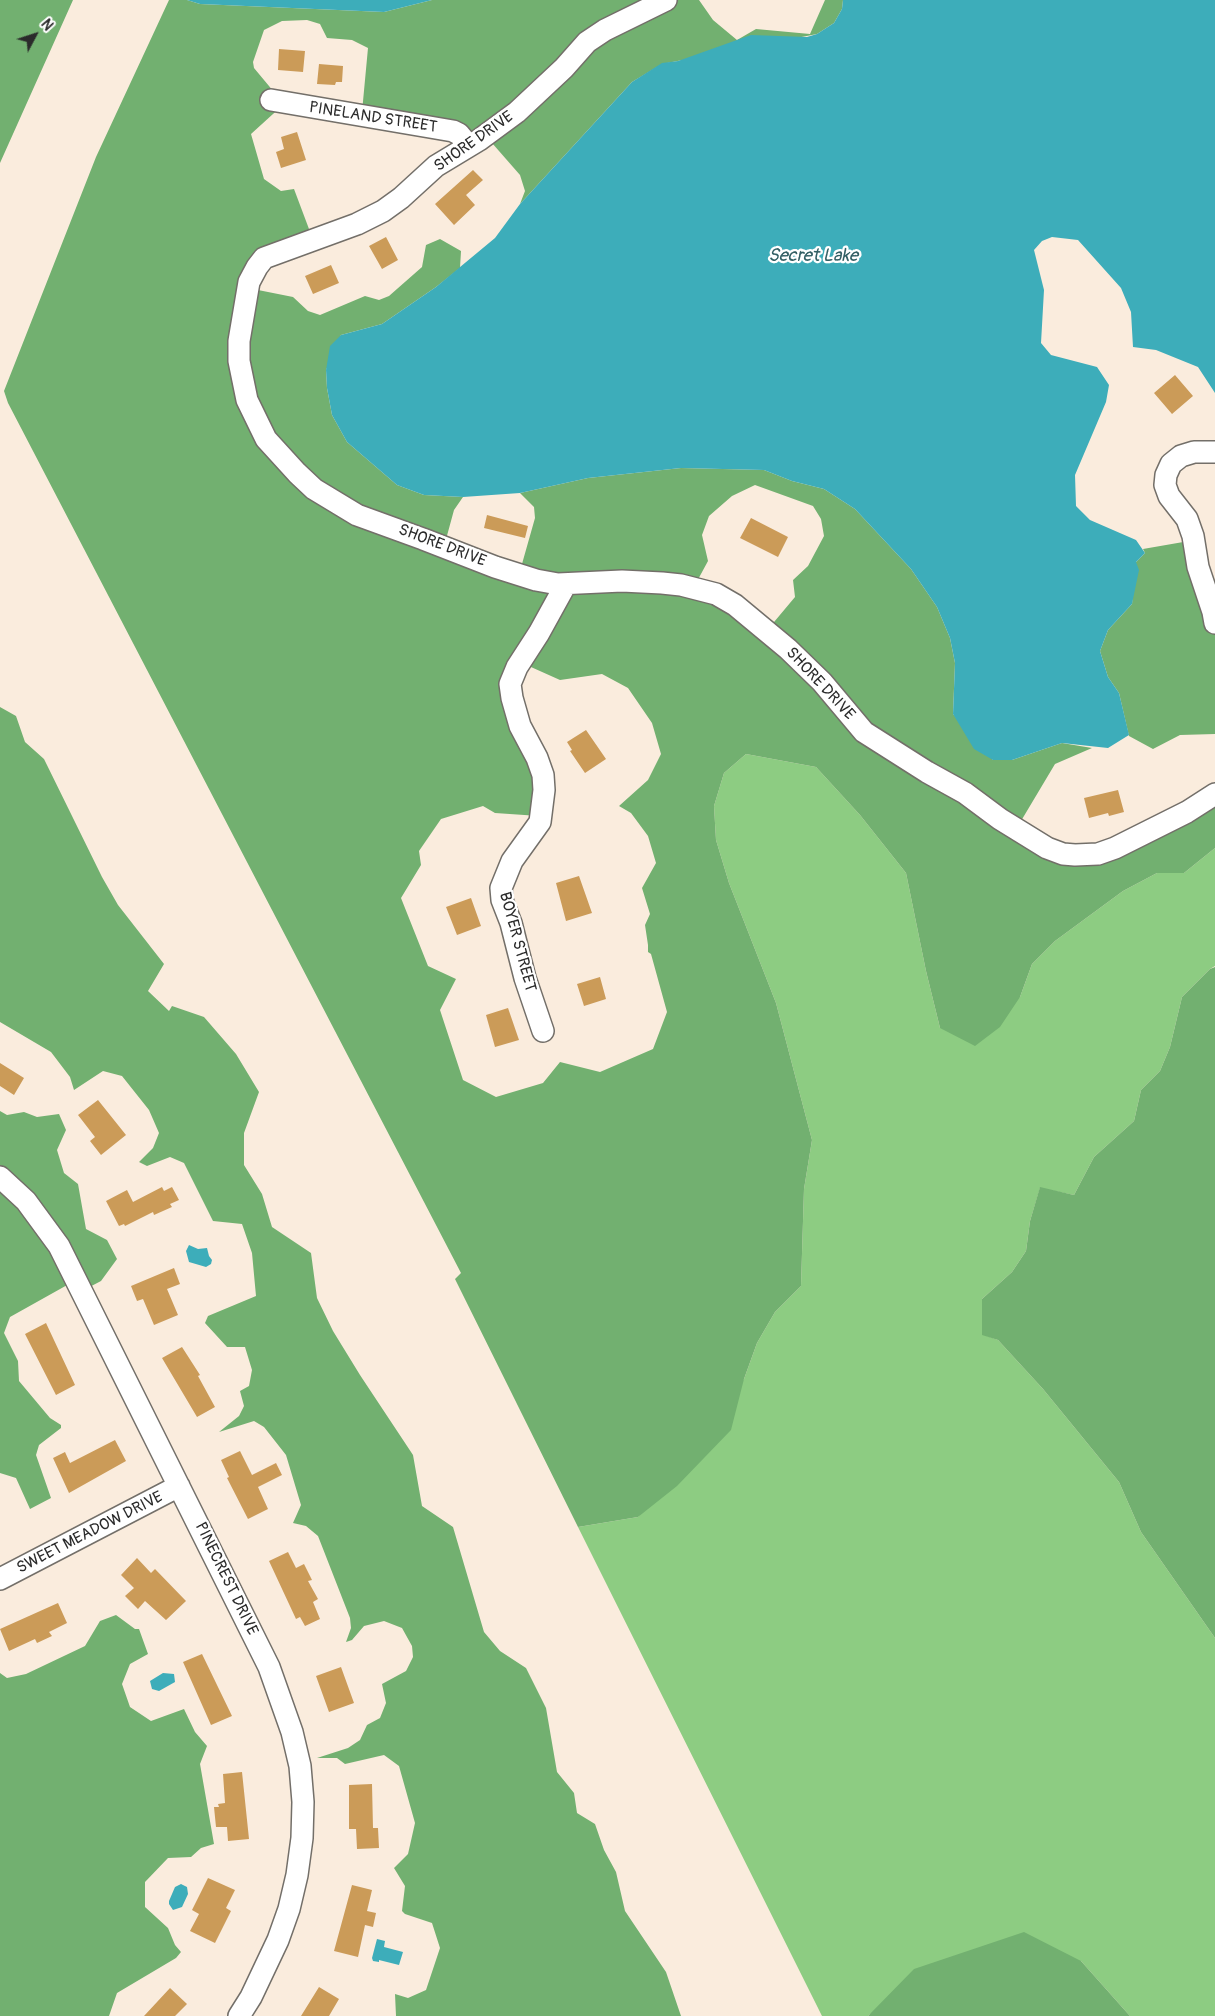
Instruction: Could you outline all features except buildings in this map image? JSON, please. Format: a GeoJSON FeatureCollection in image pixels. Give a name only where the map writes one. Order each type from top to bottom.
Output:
{"type":"FeatureCollection","features":[{"type":"Feature","properties":{"kind":"street","name":"SHORE DRIVE"},"geometry":{"type":"LineString","coordinates":[[666,0],[605,30],[587,42],[535,97],[517,112],[469,146],[436,166],[401,198],[383,211],[358,224],[264,258],[249,282],[241,322],[239,361],[247,400],[266,439],[314,489],[335,503],[357,515],[423,538],[495,567],[536,580],[566,584],[622,581],[662,582],[716,594],[736,605],[788,649],[822,682],[864,732],[927,772],[965,793],[1000,819],[1047,848],[1063,854],[1075,856],[1098,854],[1116,848],[1187,812],[1215,794]]}},
{"type":"Feature","properties":{"kind":"street","name":"PINELAND STREET"},"geometry":{"type":"LineString","coordinates":[[271,100],[453,130],[469,146]]}},
{"type":"Feature","properties":{"kind":"street"},"geometry":{"type":"LineString","coordinates":[[1215,452],[1194,452],[1181,456],[1171,464],[1166,475],[1165,484],[1169,496],[1187,519],[1193,536],[1198,567],[1215,623]]}},
{"type":"Feature","properties":{"kind":"street","name":"BOYER STREET"},"geometry":{"type":"LineString","coordinates":[[543,1031],[525,978],[511,923],[502,900],[501,888],[512,861],[540,822],[544,790],[543,775],[537,758],[520,726],[510,684],[516,667],[539,633],[566,584]]}},
{"type":"Feature","properties":{"kind":"street","name":"PINECREST DRIVE"},"geometry":{"type":"LineString","coordinates":[[0,1177],[26,1201],[59,1246],[269,1667],[292,1732],[300,1766],[303,1802],[302,1838],[297,1875],[289,1909],[265,1970],[240,2016]]}},
{"type":"Feature","properties":{"kind":"street","name":"SWEET MEADOW DRIVE"},"geometry":{"type":"LineString","coordinates":[[0,1579],[180,1486]]}},
{"type":"Feature","properties":{"kind":"green space"},"geometry":{"type":"Polygon","coordinates":[[[0,0],[73,0],[0,163],[0,0]]]}},
{"type":"Feature","properties":{"kind":"green space"},"geometry":{"type":"Polygon","coordinates":[[[169,0],[187,0],[200,4],[384,12],[432,0],[699,0],[713,20],[737,40],[756,29],[810,34],[825,0],[843,0],[842,9],[834,23],[817,34],[662,64],[632,82],[520,204],[525,191],[520,175],[485,135],[362,112],[368,48],[352,40],[327,38],[320,24],[307,20],[282,21],[264,30],[253,62],[254,68],[284,104],[251,134],[264,179],[281,191],[294,189],[312,237],[269,254],[253,289],[293,297],[308,311],[320,315],[365,296],[379,300],[389,296],[422,267],[426,245],[440,239],[461,251],[460,268],[436,287],[382,324],[341,335],[326,370],[332,415],[347,442],[397,485],[424,495],[463,497],[454,510],[445,543],[520,571],[535,518],[534,507],[520,493],[588,478],[681,468],[764,470],[792,481],[824,489],[855,509],[911,569],[937,607],[950,638],[955,663],[953,714],[993,760],[1012,760],[1062,743],[1092,748],[1055,764],[1018,826],[1081,854],[1215,794],[1215,848],[1184,873],[1157,873],[1123,891],[1055,941],[1032,964],[1020,997],[1000,1027],[975,1046],[940,1028],[906,873],[860,815],[816,767],[746,754],[724,773],[714,806],[716,840],[729,883],[776,1003],[812,1140],[804,1189],[801,1286],[775,1312],[757,1343],[744,1379],[731,1430],[677,1486],[638,1517],[578,1527],[455,1279],[461,1273],[8,403],[4,391],[96,157],[169,0]],[[755,485],[732,496],[709,516],[702,535],[708,561],[695,585],[769,628],[795,597],[793,580],[808,566],[824,536],[821,519],[813,506],[755,485]],[[522,663],[512,677],[544,773],[539,816],[495,813],[483,806],[441,819],[419,851],[421,865],[401,898],[428,966],[456,979],[440,1010],[463,1080],[496,1097],[543,1083],[560,1062],[600,1072],[653,1049],[667,1012],[651,954],[648,952],[645,925],[650,914],[642,888],[656,863],[648,836],[631,813],[619,806],[648,780],[661,754],[652,723],[628,688],[602,674],[560,680],[522,663]]]}},
{"type":"Feature","properties":{"kind":"green space"},"geometry":{"type":"Polygon","coordinates":[[[1189,541],[1215,609],[1215,734],[1180,735],[1153,749],[1129,736],[1119,693],[1108,677],[1100,651],[1108,630],[1132,604],[1136,562],[1145,553],[1143,549],[1189,541]]]}},
{"type":"Feature","properties":{"kind":"green space"},"geometry":{"type":"Polygon","coordinates":[[[0,707],[16,716],[25,742],[44,759],[102,877],[118,905],[164,964],[148,991],[169,1011],[172,1006],[204,1017],[236,1054],[259,1092],[244,1133],[244,1165],[262,1194],[272,1227],[311,1253],[317,1298],[333,1331],[413,1455],[422,1506],[453,1527],[484,1632],[500,1651],[526,1668],[546,1708],[557,1772],[574,1793],[577,1813],[595,1824],[604,1850],[616,1872],[625,1911],[666,1972],[681,2016],[396,2016],[395,1994],[408,1998],[426,1990],[440,1948],[432,1923],[405,1914],[402,1911],[405,1886],[394,1868],[408,1854],[415,1823],[399,1766],[384,1755],[345,1764],[337,1758],[317,1758],[348,1748],[360,1740],[367,1725],[380,1718],[386,1703],[382,1684],[406,1671],[413,1657],[412,1646],[402,1628],[384,1621],[364,1626],[352,1640],[346,1642],[351,1628],[350,1618],[318,1536],[306,1526],[293,1523],[301,1505],[286,1455],[264,1427],[254,1421],[219,1432],[239,1416],[244,1406],[240,1391],[249,1386],[252,1370],[245,1347],[227,1347],[205,1323],[208,1316],[256,1296],[252,1253],[242,1224],[213,1221],[184,1163],[170,1157],[147,1166],[139,1162],[153,1148],[159,1133],[149,1110],[122,1076],[103,1071],[74,1090],[70,1077],[51,1052],[0,1022],[0,707]]]}},
{"type":"Feature","properties":{"kind":"green space"},"geometry":{"type":"Polygon","coordinates":[[[746,754],[816,767],[860,815],[906,873],[940,1028],[1020,997],[1032,964],[1055,941],[1123,891],[1157,873],[1184,873],[1215,848],[1215,966],[1182,997],[1170,1047],[1160,1071],[1141,1090],[1134,1121],[1094,1157],[1074,1195],[1040,1188],[1030,1221],[1026,1251],[1012,1272],[982,1299],[982,1334],[998,1340],[1043,1389],[1119,1482],[1141,1532],[1215,1638],[1215,2016],[1130,2016],[1081,1961],[868,2016],[822,2016],[578,1527],[638,1517],[744,1379],[757,1343],[775,1312],[801,1286],[804,1189],[812,1140],[776,1003],[729,883],[716,840],[714,806],[724,773],[746,754]]]}},
{"type":"Feature","properties":{"kind":"green space"},"geometry":{"type":"Polygon","coordinates":[[[1215,967],[1215,1638],[1141,1532],[1119,1482],[1043,1389],[998,1340],[982,1335],[982,1299],[1012,1272],[1026,1251],[1030,1221],[1040,1187],[1074,1195],[1094,1157],[1134,1121],[1141,1090],[1160,1071],[1170,1047],[1182,997],[1210,969],[1215,967]]]}},
{"type":"Feature","properties":{"kind":"green space"},"geometry":{"type":"Polygon","coordinates":[[[0,1111],[7,1115],[24,1112],[37,1117],[59,1114],[66,1130],[57,1150],[64,1173],[78,1184],[86,1229],[107,1240],[117,1259],[101,1281],[80,1292],[69,1284],[10,1317],[4,1333],[18,1361],[19,1381],[50,1418],[61,1425],[61,1428],[39,1445],[36,1455],[51,1498],[30,1509],[16,1478],[0,1473],[0,1111]]]}},
{"type":"Feature","properties":{"kind":"green space"},"geometry":{"type":"Polygon","coordinates":[[[116,1615],[135,1629],[139,1629],[148,1654],[130,1664],[122,1684],[130,1707],[151,1721],[184,1709],[195,1732],[207,1746],[200,1764],[214,1844],[201,1848],[191,1857],[168,1858],[145,1882],[145,1907],[168,1928],[175,1945],[181,1952],[176,1958],[117,1993],[109,2016],[0,2016],[0,1673],[7,1678],[26,1674],[85,1646],[100,1621],[116,1615]]]}},
{"type":"Feature","properties":{"kind":"green space"},"geometry":{"type":"Polygon","coordinates":[[[1024,1932],[1081,1961],[1130,2016],[868,2016],[914,1969],[1024,1932]]]}},
{"type":"Feature","properties":{"kind":"water"},"geometry":{"type":"Polygon","coordinates":[[[187,0],[432,0],[384,12],[200,4],[187,0]]]}},
{"type":"Feature","properties":{"kind":"water","name":"Secret Lake"},"geometry":{"type":"Polygon","coordinates":[[[843,0],[1215,0],[1215,393],[1198,367],[1156,350],[1133,347],[1131,312],[1121,288],[1078,240],[1052,237],[1042,241],[1034,250],[1044,290],[1041,343],[1051,355],[1097,367],[1109,385],[1106,402],[1075,475],[1076,506],[1090,520],[1136,540],[1145,553],[1136,562],[1139,570],[1132,604],[1108,630],[1100,651],[1108,677],[1119,693],[1129,735],[1108,748],[1062,743],[1012,760],[993,760],[974,749],[953,714],[955,663],[950,638],[937,607],[911,569],[855,509],[824,489],[792,481],[764,470],[681,468],[588,478],[520,493],[463,497],[424,495],[397,485],[347,442],[332,415],[326,370],[330,346],[341,335],[382,324],[436,287],[495,238],[520,204],[632,82],[662,63],[678,61],[751,35],[807,37],[817,34],[834,23],[842,9],[843,0]]]}},
{"type":"Feature","properties":{"kind":"water"},"geometry":{"type":"Polygon","coordinates":[[[189,1245],[198,1249],[207,1248],[212,1260],[211,1264],[206,1267],[189,1262],[186,1251],[189,1245]]]}},
{"type":"Feature","properties":{"kind":"water"},"geometry":{"type":"Polygon","coordinates":[[[163,1673],[174,1674],[175,1682],[159,1691],[152,1689],[150,1681],[163,1673]]]}},
{"type":"Feature","properties":{"kind":"water"},"geometry":{"type":"Polygon","coordinates":[[[181,1884],[187,1887],[188,1894],[182,1907],[173,1910],[169,1901],[175,1887],[181,1884]]]}},
{"type":"Feature","properties":{"kind":"water"},"geometry":{"type":"Polygon","coordinates":[[[377,1939],[385,1941],[384,1947],[403,1952],[399,1965],[379,1960],[379,1962],[373,1961],[372,1958],[377,1939]]]}}]}
